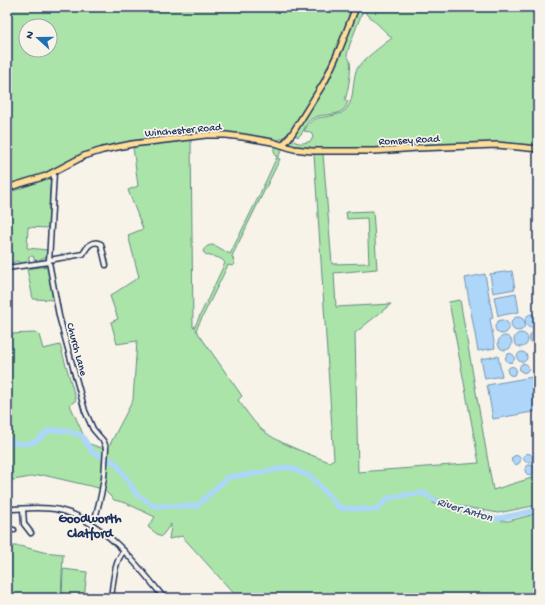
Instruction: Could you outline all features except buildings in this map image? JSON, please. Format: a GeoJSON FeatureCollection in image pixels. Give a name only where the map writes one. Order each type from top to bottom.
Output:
{"type":"FeatureCollection","features":[{"type":"Feature","properties":{"kind":"main road"},"geometry":{"type":"LineString","coordinates":[[282,145],[292,134],[330,71],[356,7]]}},
{"type":"Feature","properties":{"kind":"main road","name":"Winchester Road"},"geometry":{"type":"LineString","coordinates":[[7,188],[40,178],[77,159],[120,146],[152,141],[226,135],[259,139],[282,145]]}},
{"type":"Feature","properties":{"kind":"main road","name":"Romsey Road"},"geometry":{"type":"LineString","coordinates":[[282,145],[294,149],[312,151],[375,151],[497,145],[538,149]]}},
{"type":"Feature","properties":{"kind":"street","name":"Church Lane"},"geometry":{"type":"LineString","coordinates":[[54,172],[49,261],[60,316],[86,411],[93,429],[104,442],[106,448],[104,478],[99,505],[96,515],[90,523]]}},
{"type":"Feature","properties":{"kind":"street"},"geometry":{"type":"LineString","coordinates":[[7,268],[33,261],[49,261],[83,254],[91,243],[98,242],[101,244],[106,265]]}},
{"type":"Feature","properties":{"kind":"street"},"geometry":{"type":"LineString","coordinates":[[7,509],[44,508],[58,510],[72,514],[90,523],[97,527],[124,551],[153,583],[164,598]]}},
{"type":"Feature","properties":{"kind":"street"},"geometry":{"type":"LineString","coordinates":[[23,509],[24,524],[31,532]]}},
{"type":"Feature","properties":{"kind":"street"},"geometry":{"type":"LineString","coordinates":[[7,529],[14,530]]}},
{"type":"Feature","properties":{"kind":"street"},"geometry":{"type":"LineString","coordinates":[[111,598],[115,570],[119,556],[124,551]]}},
{"type":"Feature","properties":{"kind":"green space"},"geometry":{"type":"Polygon","coordinates":[[[7,7],[352,7],[339,43],[328,66],[333,69],[357,7],[529,7],[538,11],[538,146],[476,143],[377,148],[335,148],[335,150],[299,148],[288,144],[293,140],[299,143],[311,141],[313,137],[312,134],[304,131],[311,122],[318,118],[340,114],[347,109],[350,104],[358,67],[392,38],[363,10],[347,55],[350,61],[350,69],[345,100],[348,101],[345,108],[336,114],[313,118],[308,122],[298,137],[290,131],[283,138],[278,140],[231,133],[92,151],[43,174],[7,185],[7,7]]]}},
{"type":"Feature","properties":{"kind":"green space"},"geometry":{"type":"Polygon","coordinates":[[[191,140],[194,328],[225,263],[222,259],[206,255],[203,251],[209,245],[213,245],[230,254],[276,159],[280,159],[232,256],[235,264],[232,266],[228,265],[196,330],[242,396],[238,400],[259,427],[273,438],[329,462],[334,459],[314,154],[323,154],[332,264],[369,263],[367,218],[347,219],[346,212],[373,211],[377,269],[334,273],[336,307],[391,304],[355,333],[358,472],[479,463],[449,302],[460,300],[493,490],[538,476],[538,505],[498,513],[450,504],[435,498],[433,503],[451,510],[488,520],[508,521],[538,513],[538,598],[238,598],[182,536],[169,539],[171,524],[161,537],[148,527],[155,517],[126,503],[114,500],[103,489],[43,475],[7,481],[7,334],[37,333],[43,349],[60,345],[76,400],[70,405],[87,443],[107,450],[133,400],[137,341],[117,344],[111,322],[118,319],[110,296],[139,277],[128,235],[143,229],[128,190],[138,186],[133,147],[191,140]]]}},
{"type":"Feature","properties":{"kind":"green space"},"geometry":{"type":"Polygon","coordinates":[[[274,146],[283,148],[278,157],[276,157],[274,146]]]}},
{"type":"Feature","properties":{"kind":"green space"},"geometry":{"type":"Polygon","coordinates":[[[51,176],[48,228],[28,227],[27,248],[48,250],[46,257],[37,261],[33,256],[29,256],[28,263],[21,265],[18,261],[7,264],[7,193],[51,176]]]}},
{"type":"Feature","properties":{"kind":"green space"},"geometry":{"type":"Polygon","coordinates":[[[48,266],[55,300],[33,299],[27,269],[48,266]]]}},
{"type":"Feature","properties":{"kind":"green space"},"geometry":{"type":"Polygon","coordinates":[[[7,546],[20,546],[43,552],[63,554],[61,598],[7,598],[7,546]]]}},
{"type":"Feature","properties":{"kind":"green space"},"geometry":{"type":"Polygon","coordinates":[[[63,569],[87,572],[84,598],[62,598],[63,569]]]}},
{"type":"Feature","properties":{"kind":"water"},"geometry":{"type":"Polygon","coordinates":[[[512,271],[515,289],[493,293],[490,274],[512,271]]]}},
{"type":"Feature","properties":{"kind":"water"},"geometry":{"type":"Polygon","coordinates":[[[485,274],[493,318],[490,319],[495,348],[478,351],[465,278],[485,274]]]}},
{"type":"Feature","properties":{"kind":"water"},"geometry":{"type":"Polygon","coordinates":[[[516,293],[519,312],[498,316],[494,297],[516,293]]]}},
{"type":"Feature","properties":{"kind":"water"},"geometry":{"type":"Polygon","coordinates":[[[532,314],[537,316],[539,321],[537,326],[532,328],[527,326],[525,321],[527,316],[532,314]]]}},
{"type":"Feature","properties":{"kind":"water"},"geometry":{"type":"Polygon","coordinates":[[[518,317],[523,319],[525,324],[523,329],[518,331],[513,329],[511,324],[513,319],[518,317]]]}},
{"type":"Feature","properties":{"kind":"water"},"geometry":{"type":"Polygon","coordinates":[[[502,320],[507,322],[509,327],[507,332],[502,334],[497,332],[495,327],[497,322],[502,320]]]}},
{"type":"Feature","properties":{"kind":"water"},"geometry":{"type":"Polygon","coordinates":[[[535,331],[538,332],[538,344],[531,343],[530,339],[531,334],[535,331]]]}},
{"type":"Feature","properties":{"kind":"water"},"geometry":{"type":"Polygon","coordinates":[[[521,333],[526,335],[528,340],[526,345],[521,347],[516,345],[514,340],[516,335],[521,333]]]}},
{"type":"Feature","properties":{"kind":"water"},"geometry":{"type":"Polygon","coordinates":[[[505,336],[510,338],[512,343],[510,348],[505,350],[500,348],[498,343],[500,338],[505,336]]]}},
{"type":"Feature","properties":{"kind":"water"},"geometry":{"type":"Polygon","coordinates":[[[520,352],[524,352],[527,357],[524,362],[520,362],[517,359],[517,355],[520,352]]]}},
{"type":"Feature","properties":{"kind":"water"},"geometry":{"type":"Polygon","coordinates":[[[508,354],[512,354],[514,358],[512,362],[508,362],[506,360],[506,356],[508,354]]]}},
{"type":"Feature","properties":{"kind":"water"},"geometry":{"type":"Polygon","coordinates":[[[498,356],[502,376],[485,379],[481,359],[498,356]]]}},
{"type":"Feature","properties":{"kind":"water"},"geometry":{"type":"Polygon","coordinates":[[[524,363],[529,368],[524,373],[519,368],[524,363]]]}},
{"type":"Feature","properties":{"kind":"water"},"geometry":{"type":"Polygon","coordinates":[[[512,366],[517,371],[512,376],[507,371],[512,366]]]}},
{"type":"Feature","properties":{"kind":"water"},"geometry":{"type":"Polygon","coordinates":[[[538,376],[538,411],[493,419],[487,385],[538,376]]]}},
{"type":"Feature","properties":{"kind":"water"},"geometry":{"type":"Polygon","coordinates":[[[528,453],[533,458],[528,463],[523,458],[528,453]]]}},
{"type":"Feature","properties":{"kind":"water"},"geometry":{"type":"Polygon","coordinates":[[[516,455],[521,460],[516,465],[511,460],[516,455]]]}},
{"type":"Feature","properties":{"kind":"water"},"geometry":{"type":"Polygon","coordinates":[[[530,465],[535,470],[530,475],[525,470],[530,465]]]}},
{"type":"Feature","properties":{"kind":"waterway","name":"River Anton"},"geometry":{"type":"LineString","coordinates":[[7,440],[25,444],[33,443],[49,430],[68,431],[82,436],[92,452],[116,463],[137,495],[155,506],[197,506],[228,477],[254,474],[289,467],[311,477],[340,508],[376,510],[390,497],[424,493],[436,501],[496,519],[538,510]]}},
{"type":"Feature","properties":{"kind":"district","name":"Goodworth Clatford"},"geometry":{"type":"Point","coordinates":[90,524]}}]}
